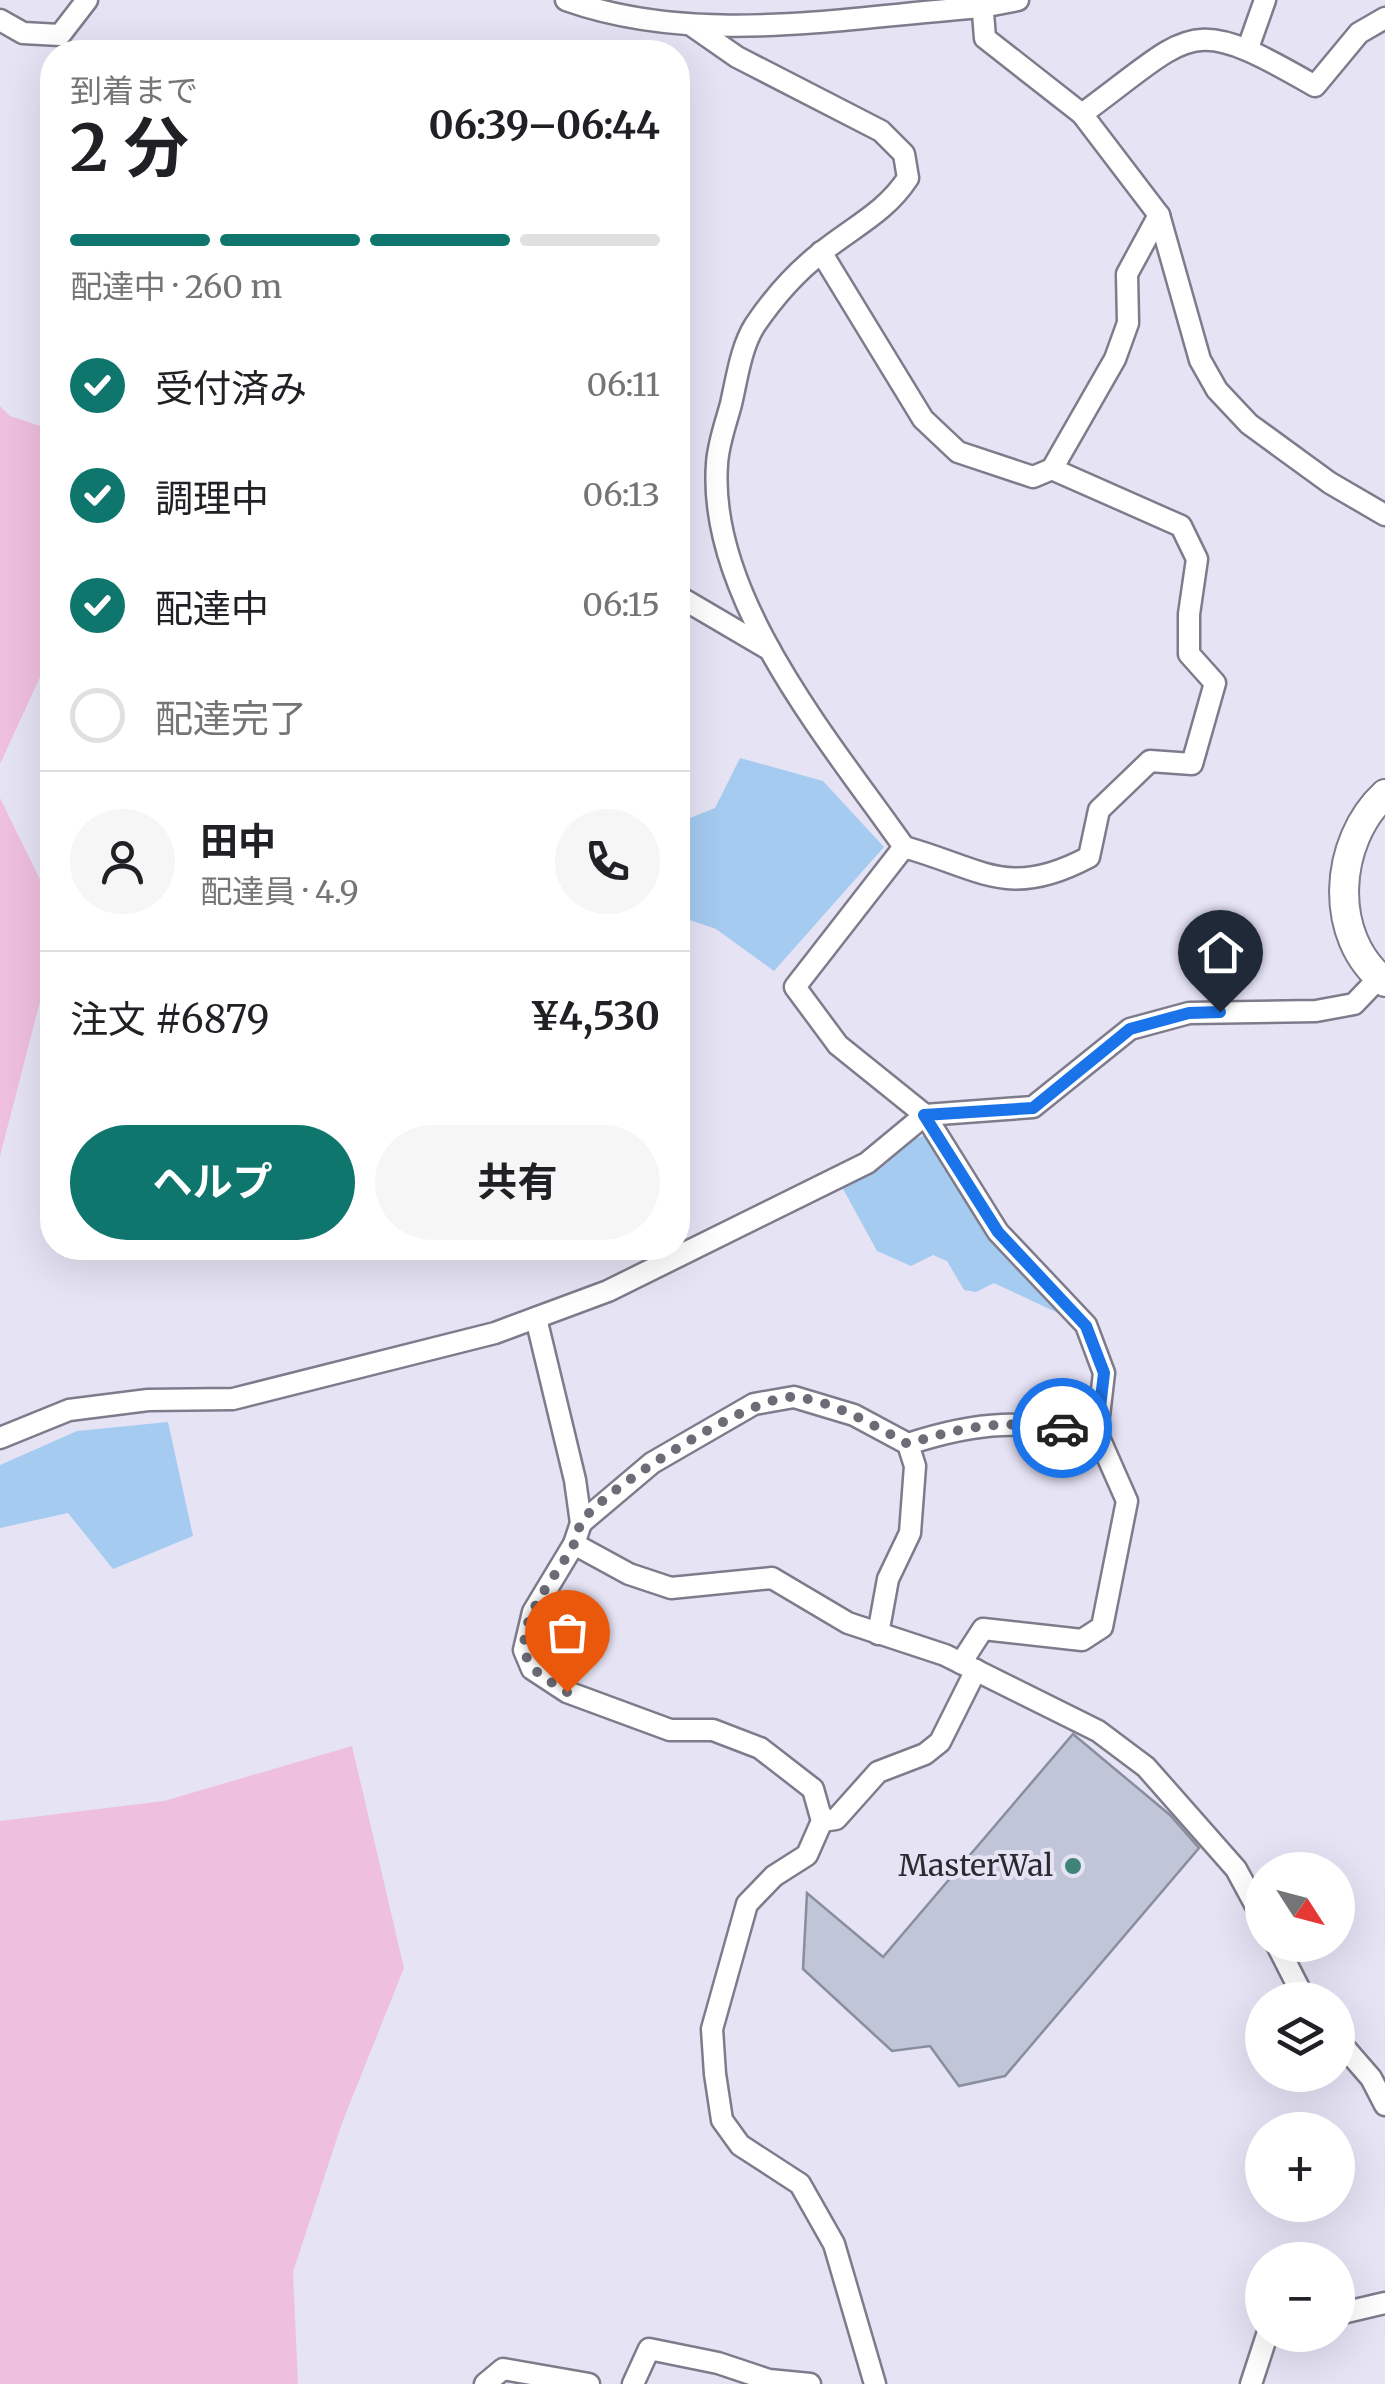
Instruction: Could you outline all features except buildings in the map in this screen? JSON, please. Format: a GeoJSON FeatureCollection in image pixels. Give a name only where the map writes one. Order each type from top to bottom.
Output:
{"type":"FeatureCollection","features":[{"type":"Feature","properties":{"kind":"main road"},"geometry":{"type":"LineString","coordinates":[[1382,980],[1348,926],[1345,898],[1346,866],[1354,837],[1368,810],[1385,794]]}},
{"type":"Feature","properties":{"kind":"street"},"geometry":{"type":"LineString","coordinates":[[0,20],[22,33],[60,35],[87,0]]}},
{"type":"Feature","properties":{"kind":"street"},"geometry":{"type":"LineString","coordinates":[[566,0],[597,11],[691,25],[1018,0]]}},
{"type":"Feature","properties":{"kind":"street"},"geometry":{"type":"LineString","coordinates":[[1248,48],[1265,0]]}},
{"type":"Feature","properties":{"kind":"street"},"geometry":{"type":"LineString","coordinates":[[982,4],[985,38],[1082,114],[1159,215],[1200,360],[1217,390],[1249,424],[1330,483],[1385,515]]}},
{"type":"Feature","properties":{"kind":"street"},"geometry":{"type":"LineString","coordinates":[[1082,114],[1176,45],[1195,37],[1248,48],[1316,86],[1359,33],[1385,18]]}},
{"type":"Feature","properties":{"kind":"street"},"geometry":{"type":"LineString","coordinates":[[691,25],[738,57],[881,131],[904,154],[908,178],[892,202],[821,252],[782,289],[752,328],[717,464],[722,528],[734,567],[770,650],[813,722],[904,848],[946,859],[995,880],[1052,878],[1089,857],[1099,810],[1150,760],[1192,764],[1215,683],[1190,654],[1189,614],[1197,559],[1182,526],[1052,469]]}},
{"type":"Feature","properties":{"kind":"street"},"geometry":{"type":"LineString","coordinates":[[821,252],[924,419],[958,452],[1033,476],[1052,469],[1114,358],[1128,322],[1127,274],[1159,215]]}},
{"type":"Feature","properties":{"kind":"street"},"geometry":{"type":"LineString","coordinates":[[690,603],[770,650]]}},
{"type":"Feature","properties":{"kind":"street"},"geometry":{"type":"LineString","coordinates":[[822,1821],[836,1819],[878,1772],[925,1754],[940,1742],[982,1628],[1082,1640],[1102,1627],[1127,1501],[1097,1433],[1104,1373],[1086,1326],[998,1232],[924,1115],[838,1045],[795,987],[904,848]]}},
{"type":"Feature","properties":{"kind":"street"},"geometry":{"type":"LineString","coordinates":[[690,1251],[867,1164],[924,1115],[1033,1108],[1130,1029],[1189,1013],[1316,1011],[1354,1004],[1382,980]]}},
{"type":"Feature","properties":{"kind":"street"},"geometry":{"type":"LineString","coordinates":[[0,1438],[69,1410],[148,1400],[234,1399],[536,1318],[608,1291],[671,1260]]}},
{"type":"Feature","properties":{"kind":"street"},"geometry":{"type":"LineString","coordinates":[[536,1318],[575,1480],[581,1523],[574,1544],[533,1612],[524,1650],[532,1669],[567,1692],[670,1730],[713,1730],[760,1748],[812,1789],[822,1821],[808,1855],[774,1876],[747,1904],[712,2029],[715,2074],[722,2120],[740,2144],[800,2184],[834,2244],[875,2384]]}},
{"type":"Feature","properties":{"kind":"street"},"geometry":{"type":"LineString","coordinates":[[581,1523],[652,1463],[754,1404],[794,1396],[854,1415],[908,1444],[915,1466],[910,1533],[888,1579],[878,1634]]}},
{"type":"Feature","properties":{"kind":"street"},"geometry":{"type":"LineString","coordinates":[[908,1444],[966,1425],[1028,1423],[1097,1433]]}},
{"type":"Feature","properties":{"kind":"street"},"geometry":{"type":"LineString","coordinates":[[574,1544],[629,1574],[670,1588],[772,1578],[848,1623],[968,1667],[1098,1731],[1146,1767],[1236,1868],[1245,1885]]}},
{"type":"Feature","properties":{"kind":"street"},"geometry":{"type":"LineString","coordinates":[[1355,2059],[1372,2078],[1385,2106]]}},
{"type":"Feature","properties":{"kind":"street"},"geometry":{"type":"LineString","coordinates":[[1355,2310],[1385,2302]]}},
{"type":"Feature","properties":{"kind":"street"},"geometry":{"type":"LineString","coordinates":[[633,2384],[649,2348],[718,2362],[770,2380],[810,2384]]}},
{"type":"Feature","properties":{"kind":"street"},"geometry":{"type":"LineString","coordinates":[[1251,2384],[1261,2352]]}},
{"type":"Feature","properties":{"kind":"street"},"geometry":{"type":"LineString","coordinates":[[485,2384],[503,2369],[589,2384]]}},
{"type":"Feature","properties":{"kind":"shaded area"},"geometry":{"type":"Polygon","coordinates":[[[0,406],[10,416],[40,426],[40,677],[0,764],[0,406]]]}},
{"type":"Feature","properties":{"kind":"shaded area"},"geometry":{"type":"Polygon","coordinates":[[[0,798],[40,880],[40,1001],[0,1156],[0,798]]]}},
{"type":"Feature","properties":{"kind":"shaded area"},"geometry":{"type":"Polygon","coordinates":[[[352,1746],[404,1968],[342,2123],[293,2272],[298,2384],[0,2384],[0,1821],[164,1801],[352,1746]]]}},
{"type":"Feature","properties":{"kind":"water"},"geometry":{"type":"Polygon","coordinates":[[[740,758],[823,781],[884,847],[774,971],[716,929],[690,920],[690,818],[715,808],[740,758]]]}},
{"type":"Feature","properties":{"kind":"water"},"geometry":{"type":"Polygon","coordinates":[[[926,1135],[978,1213],[1057,1300],[1060,1314],[994,1283],[976,1292],[964,1290],[947,1261],[933,1255],[911,1266],[877,1251],[842,1187],[886,1164],[911,1140],[926,1135]]]}},
{"type":"Feature","properties":{"kind":"water"},"geometry":{"type":"Polygon","coordinates":[[[168,1422],[193,1536],[113,1569],[68,1513],[0,1528],[0,1465],[77,1431],[168,1422]]]}},
{"type":"Feature","properties":{"kind":"way so far"},"geometry":{"type":"LineString","coordinates":[[567,1692],[532,1669],[524,1650],[533,1612],[574,1544],[581,1523],[652,1463],[705,1436],[754,1404],[794,1396],[854,1415],[908,1444],[966,1425],[1028,1423],[1062,1428]]}},
{"type":"Feature","properties":{"kind":"place","name":"MasterWal"},"geometry":{"type":"Point","coordinates":[1073,1866]}},
{"type":"Feature","properties":{"kind":"route"},"geometry":{"type":"LineString","coordinates":[[1062,1428],[1097,1433],[1104,1373],[1086,1326],[998,1232],[924,1115],[1033,1108],[1130,1029],[1189,1013],[1220,1012]]}}]}
